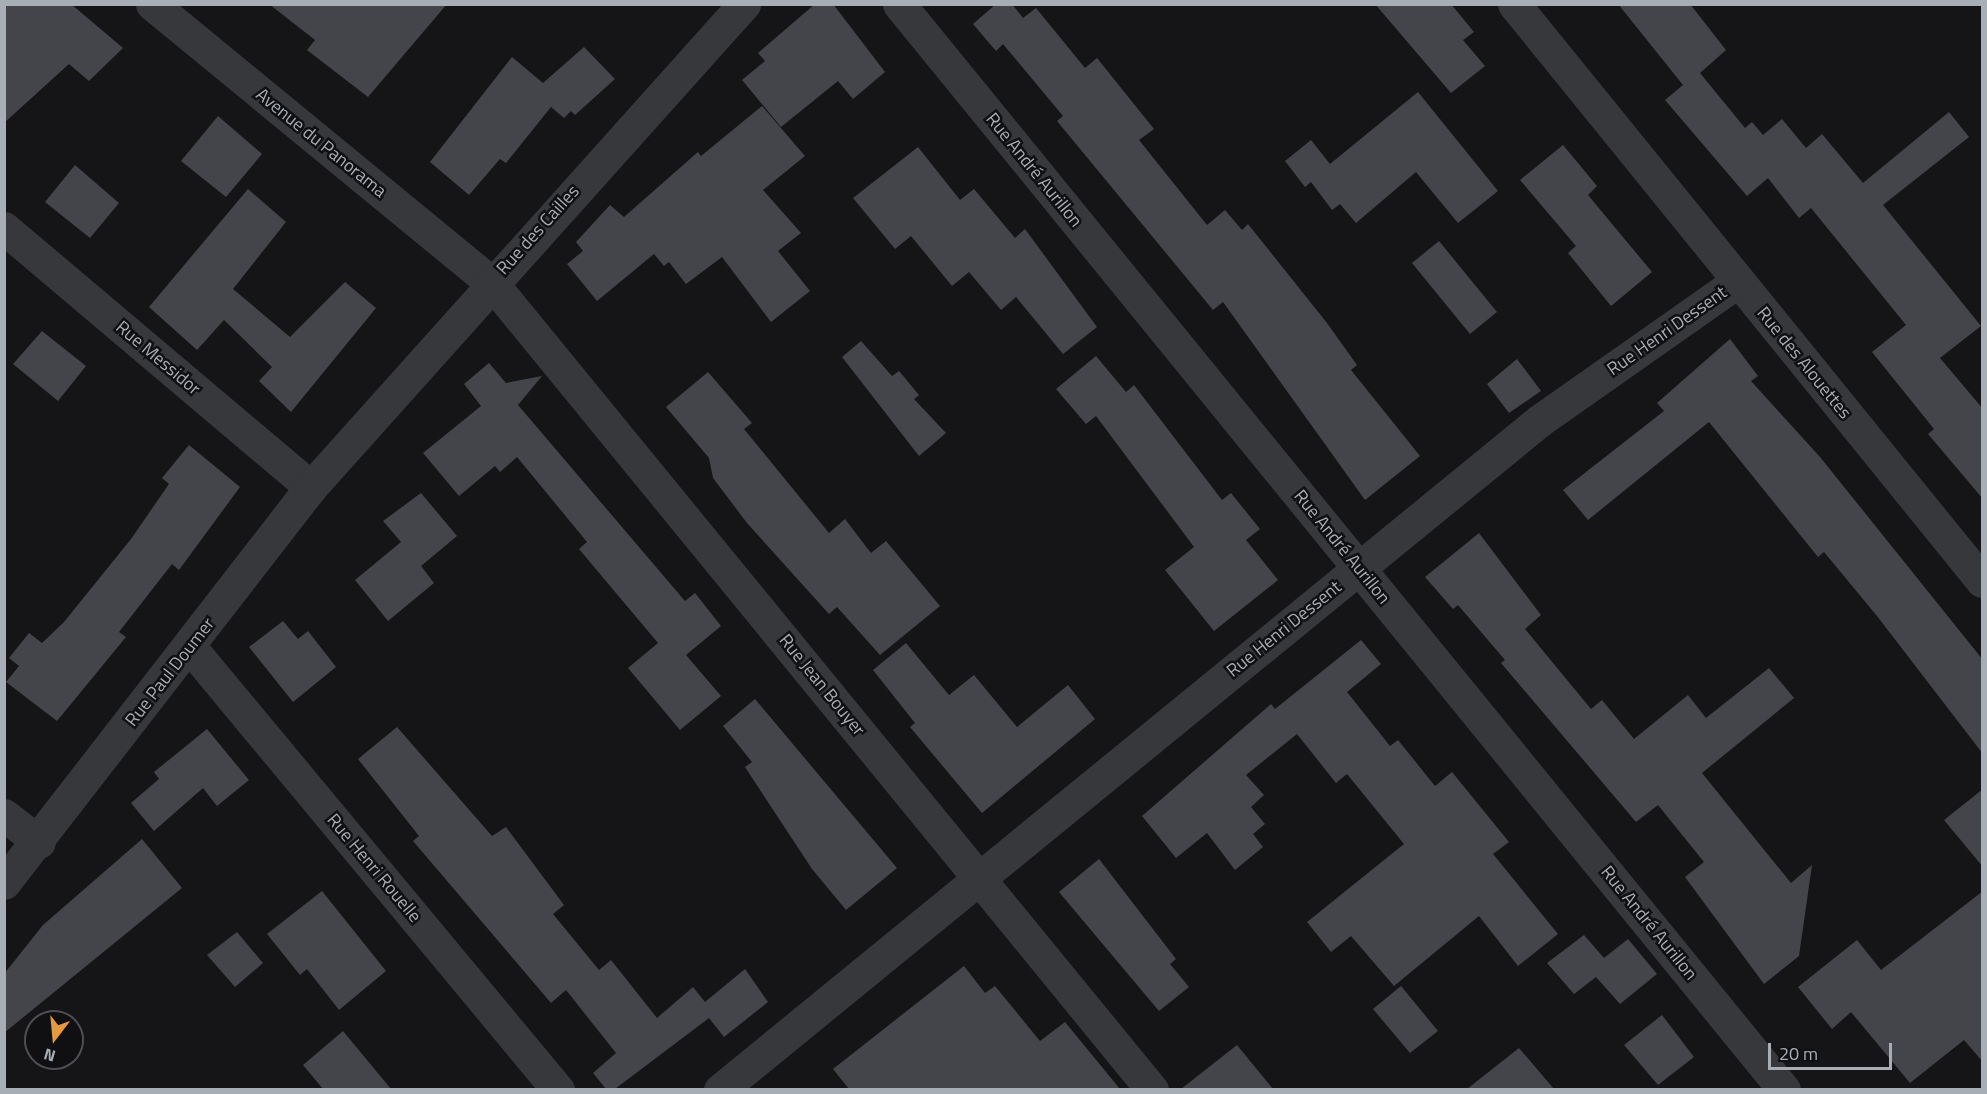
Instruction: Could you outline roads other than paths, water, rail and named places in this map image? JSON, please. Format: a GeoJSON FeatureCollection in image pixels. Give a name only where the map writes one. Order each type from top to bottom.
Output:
{"type":"FeatureCollection","features":[{"type":"Feature","properties":{"kind":"street","name":"Avenue du Panorama"},"geometry":{"type":"LineString","coordinates":[[152,4],[490,282]]}},
{"type":"Feature","properties":{"kind":"street","name":"Rue des Cailles"},"geometry":{"type":"LineString","coordinates":[[335,459],[490,282],[744,4]]}},
{"type":"Feature","properties":{"kind":"street","name":"Rue André Aurillon"},"geometry":{"type":"LineString","coordinates":[[899,4],[1784,1089]]}},
{"type":"Feature","properties":{"kind":"street","name":"Rue des Alouettes"},"geometry":{"type":"LineString","coordinates":[[1514,4],[1983,581]]}},
{"type":"Feature","properties":{"kind":"street","name":"Rue Messidor"},"geometry":{"type":"LineString","coordinates":[[4,228],[311,487]]}},
{"type":"Feature","properties":{"kind":"street","name":"Rue Henri Dessent"},"geometry":{"type":"LineString","coordinates":[[720,1089],[1539,422],[1738,281]]}},
{"type":"Feature","properties":{"kind":"street","name":"Rue Jean Bouyer"},"geometry":{"type":"LineString","coordinates":[[490,282],[980,876],[1152,1089]]}},
{"type":"Feature","properties":{"kind":"street","name":"Rue Paul Doumer"},"geometry":{"type":"LineString","coordinates":[[4,883],[39,842],[311,487],[335,459]]}},
{"type":"Feature","properties":{"kind":"street","name":"Rue Henri Rouelle"},"geometry":{"type":"LineString","coordinates":[[190,647],[558,1089]]}},
{"type":"Feature","properties":{"kind":"street"},"geometry":{"type":"LineString","coordinates":[[4,815],[39,842]]}}]}
